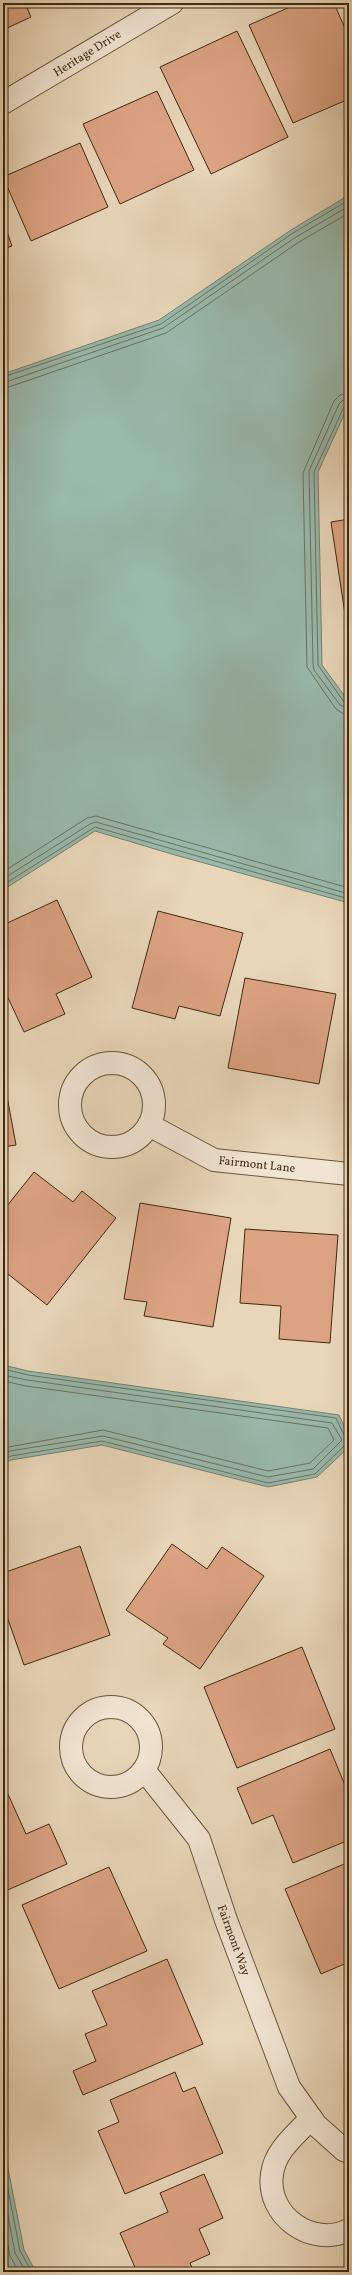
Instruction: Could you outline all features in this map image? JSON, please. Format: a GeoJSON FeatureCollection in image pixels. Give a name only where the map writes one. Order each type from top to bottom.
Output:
{"type":"FeatureCollection","features":[{"type":"Feature","properties":{"kind":"street","name":"Heritage Drive"},"geometry":{"type":"LineString","coordinates":[[3,103],[172,3]]}},
{"type":"Feature","properties":{"kind":"street","name":"Fairmont Lane"},"geometry":{"type":"LineString","coordinates":[[150,1125],[214,1160],[349,1174]]}},
{"type":"Feature","properties":{"kind":"street","name":"Fairmont Way"},"geometry":{"type":"LineString","coordinates":[[144,1770],[199,1839],[226,1920],[289,2087],[311,2118],[344,2150],[349,2152]]}},
{"type":"Feature","properties":{"kind":"street"},"geometry":{"type":"LineString","coordinates":[[311,2118],[286,2144],[279,2154],[272,2174],[274,2196],[283,2215],[299,2228],[319,2235],[341,2234],[349,2230]]}},
{"type":"Feature","properties":{"kind":"water"},"geometry":{"type":"Polygon","coordinates":[[[349,195],[349,404],[318,472],[322,665],[349,702],[349,903],[175,855],[95,831],[3,890],[3,374],[159,320],[291,230],[349,195]]]}},
{"type":"Feature","properties":{"kind":"water"},"geometry":{"type":"Polygon","coordinates":[[[3,1365],[28,1371],[339,1415],[349,1437],[349,1447],[317,1477],[268,1487],[102,1445],[11,1460],[3,1464],[3,1365]]]}},
{"type":"Feature","properties":{"kind":"water"},"geometry":{"type":"Polygon","coordinates":[[[3,2143],[24,2250],[36,2272],[3,2272],[3,2143]]]}},
{"type":"Feature","properties":{"kind":"building"},"geometry":{"type":"Polygon","coordinates":[[[3,3],[25,3],[31,17],[3,30],[3,3]]]}},
{"type":"Feature","properties":{"kind":"building"},"geometry":{"type":"Polygon","coordinates":[[[299,3],[334,3],[349,38],[349,99],[293,123],[249,25],[299,3]]]}},
{"type":"Feature","properties":{"kind":"building"},"geometry":{"type":"Polygon","coordinates":[[[344,3],[349,3],[349,13],[344,3]]]}},
{"type":"Feature","properties":{"kind":"building"},"geometry":{"type":"Polygon","coordinates":[[[237,31],[288,137],[211,174],[160,67],[237,31]]]}},
{"type":"Feature","properties":{"kind":"building"},"geometry":{"type":"Polygon","coordinates":[[[157,91],[194,170],[120,204],[83,124],[157,91]]]}},
{"type":"Feature","properties":{"kind":"building"},"geometry":{"type":"Polygon","coordinates":[[[80,143],[108,207],[31,241],[3,177],[80,143]]]}},
{"type":"Feature","properties":{"kind":"building"},"geometry":{"type":"Polygon","coordinates":[[[3,220],[12,246],[3,249],[3,220]]]}},
{"type":"Feature","properties":{"kind":"building"},"geometry":{"type":"Polygon","coordinates":[[[349,519],[349,614],[345,614],[331,522],[349,519]]]}},
{"type":"Feature","properties":{"kind":"building"},"geometry":{"type":"Polygon","coordinates":[[[57,900],[92,977],[56,994],[65,1014],[24,1032],[3,987],[3,925],[57,900]]]}},
{"type":"Feature","properties":{"kind":"building"},"geometry":{"type":"Polygon","coordinates":[[[158,911],[243,933],[220,1016],[179,1006],[175,1019],[132,1008],[158,911]]]}},
{"type":"Feature","properties":{"kind":"building"},"geometry":{"type":"Polygon","coordinates":[[[245,978],[336,994],[319,1084],[228,1068],[245,978]]]}},
{"type":"Feature","properties":{"kind":"building"},"geometry":{"type":"Polygon","coordinates":[[[3,1075],[16,1145],[3,1147],[3,1075]]]}},
{"type":"Feature","properties":{"kind":"building"},"geometry":{"type":"Polygon","coordinates":[[[34,1172],[73,1202],[82,1191],[116,1218],[47,1305],[3,1270],[3,1211],[34,1172]]]}},
{"type":"Feature","properties":{"kind":"building"},"geometry":{"type":"Polygon","coordinates":[[[140,1203],[231,1218],[213,1327],[144,1316],[147,1302],[124,1299],[140,1203]]]}},
{"type":"Feature","properties":{"kind":"building"},"geometry":{"type":"Polygon","coordinates":[[[245,1229],[338,1235],[330,1343],[279,1339],[281,1306],[240,1303],[245,1229]]]}},
{"type":"Feature","properties":{"kind":"building"},"geometry":{"type":"Polygon","coordinates":[[[172,1544],[207,1569],[222,1547],[264,1576],[200,1669],[163,1644],[168,1638],[126,1610],[172,1544]]]}},
{"type":"Feature","properties":{"kind":"building"},"geometry":{"type":"Polygon","coordinates":[[[80,1546],[110,1635],[24,1665],[3,1605],[3,1573],[80,1546]]]}},
{"type":"Feature","properties":{"kind":"building"},"geometry":{"type":"Polygon","coordinates":[[[302,1647],[335,1729],[237,1768],[204,1687],[302,1647]]]}},
{"type":"Feature","properties":{"kind":"building"},"geometry":{"type":"Polygon","coordinates":[[[330,1749],[349,1795],[349,1840],[293,1863],[273,1815],[252,1824],[237,1788],[330,1749]]]}},
{"type":"Feature","properties":{"kind":"building"},"geometry":{"type":"Polygon","coordinates":[[[7,1792],[26,1834],[49,1824],[67,1864],[3,1892],[3,1793],[7,1792]]]}},
{"type":"Feature","properties":{"kind":"building"},"geometry":{"type":"Polygon","coordinates":[[[349,1862],[349,1962],[321,1974],[285,1889],[349,1862]]]}},
{"type":"Feature","properties":{"kind":"building"},"geometry":{"type":"Polygon","coordinates":[[[109,1867],[147,1951],[59,1989],[22,1905],[109,1867]]]}},
{"type":"Feature","properties":{"kind":"building"},"geometry":{"type":"Polygon","coordinates":[[[167,1959],[203,2044],[83,2095],[73,2071],[96,2061],[85,2034],[107,2025],[92,1991],[167,1959]]]}},
{"type":"Feature","properties":{"kind":"building"},"geometry":{"type":"Polygon","coordinates":[[[175,2072],[183,2092],[195,2087],[223,2153],[125,2194],[98,2131],[119,2122],[110,2100],[175,2072]]]}},
{"type":"Feature","properties":{"kind":"building"},"geometry":{"type":"Polygon","coordinates":[[[204,2174],[223,2218],[199,2229],[210,2254],[190,2263],[194,2272],[137,2272],[120,2233],[168,2212],[160,2193],[204,2174]]]}}]}
